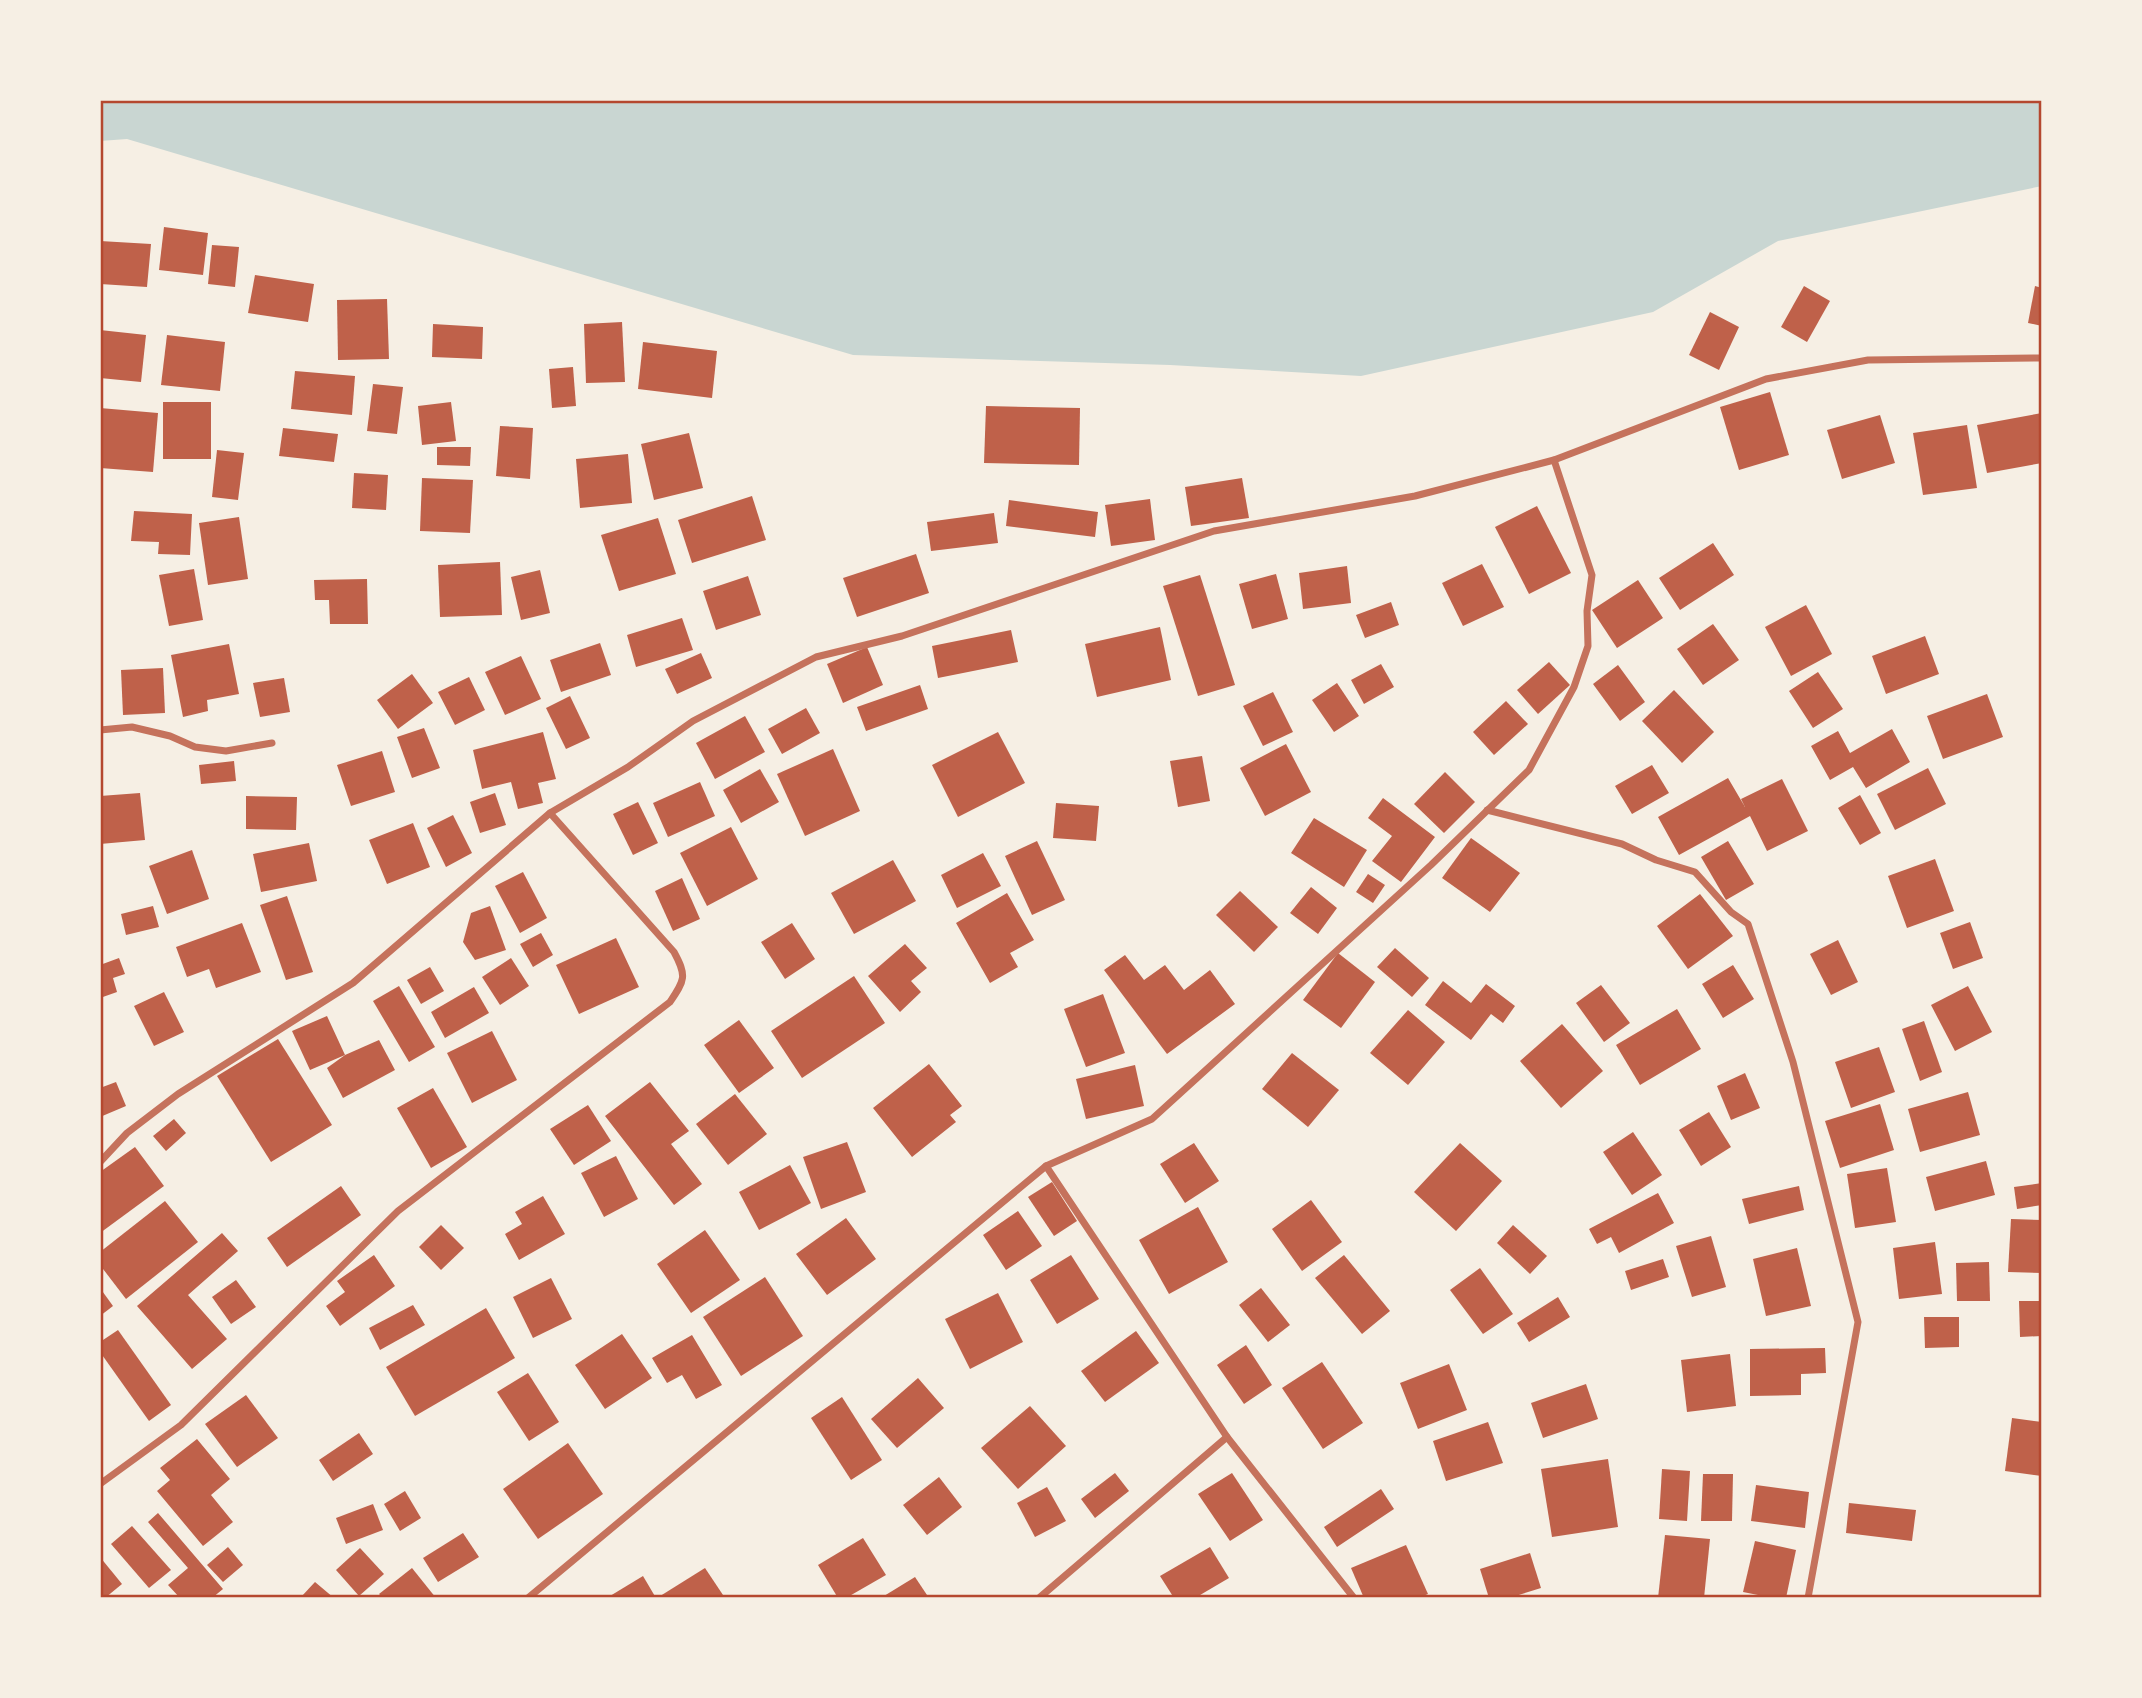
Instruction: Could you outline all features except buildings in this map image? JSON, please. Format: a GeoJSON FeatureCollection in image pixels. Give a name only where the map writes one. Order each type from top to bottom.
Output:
{"type":"FeatureCollection","features":[{"type":"Feature","properties":{"kind":"street"},"geometry":{"type":"LineString","coordinates":[[100,1162],[127,1133],[178,1094],[353,983],[550,813],[628,767],[693,721],[816,657],[902,636],[1214,531],[1415,496],[1555,460],[1766,379],[1868,360],[2042,358]]}},
{"type":"Feature","properties":{"kind":"street"},"geometry":{"type":"LineString","coordinates":[[528,1598],[1046,1166],[1152,1119],[1420,874],[1529,770],[1574,687],[1588,646],[1587,611],[1592,575],[1555,460]]}},
{"type":"Feature","properties":{"kind":"street"},"geometry":{"type":"LineString","coordinates":[[100,730],[132,727],[170,736],[195,747],[226,751],[272,743]]}},
{"type":"Feature","properties":{"kind":"street"},"geometry":{"type":"LineString","coordinates":[[1487,810],[1622,844],[1656,860],[1695,872],[1731,912],[1748,924],[1793,1062],[1858,1322],[1808,1598]]}},
{"type":"Feature","properties":{"kind":"street"},"geometry":{"type":"LineString","coordinates":[[100,1484],[181,1425],[398,1210],[670,1002],[682,986],[683,969],[674,952],[550,813]]}},
{"type":"Feature","properties":{"kind":"street"},"geometry":{"type":"LineString","coordinates":[[1046,1166],[1227,1437],[1354,1598]]}},
{"type":"Feature","properties":{"kind":"street"},"geometry":{"type":"LineString","coordinates":[[1039,1598],[1227,1437]]}},
{"type":"Feature","properties":{"kind":"shaded area"},"geometry":{"type":"Polygon","coordinates":[[[100,100],[2042,100],[2042,186],[1778,241],[1653,312],[1361,376],[1170,365],[853,355],[127,139],[100,141],[100,100]]]}}]}
